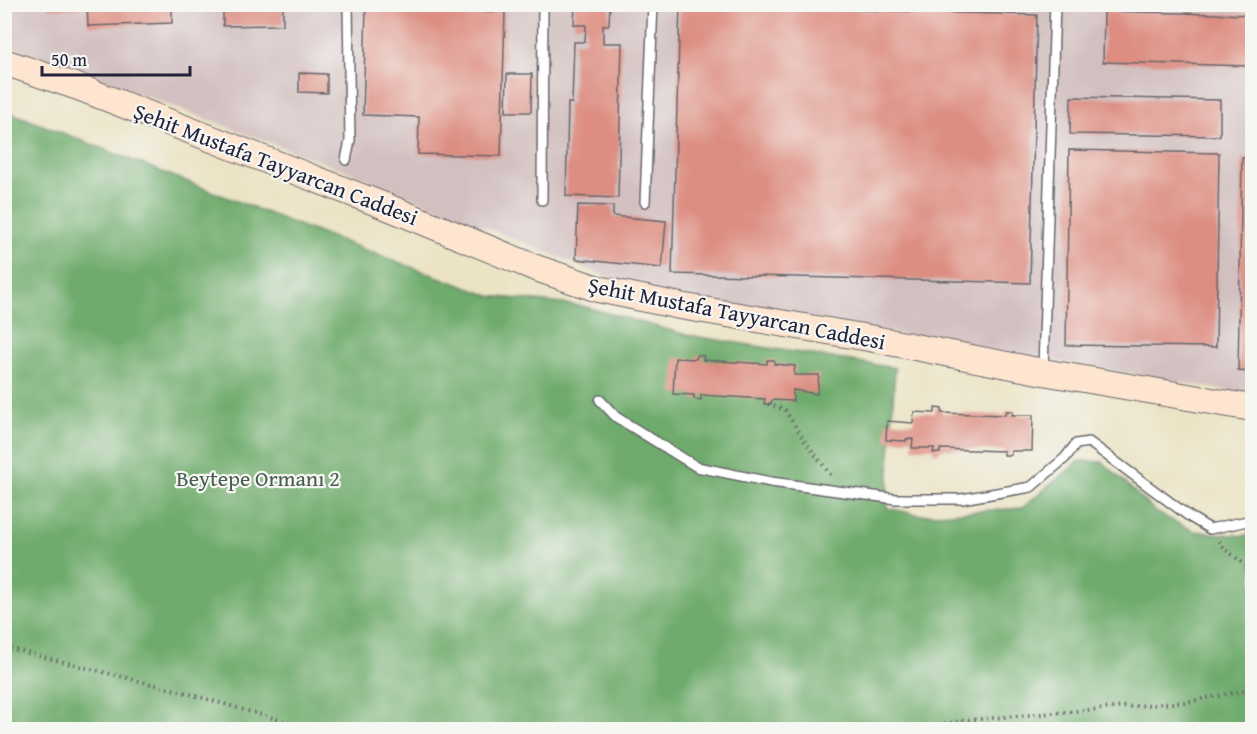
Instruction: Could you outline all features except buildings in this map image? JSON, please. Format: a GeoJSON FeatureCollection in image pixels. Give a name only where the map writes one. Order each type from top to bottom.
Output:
{"type":"FeatureCollection","features":[{"type":"Feature","properties":{"kind":"main road","name":"Şehit Mustafa Tayyarcan Caddesi"},"geometry":{"type":"LineString","coordinates":[[4,62],[78,87],[399,211],[536,268],[598,289],[680,306],[1252,408]]}},
{"type":"Feature","properties":{"kind":"lane"},"geometry":{"type":"LineString","coordinates":[[346,160],[350,141],[348,4]]}},
{"type":"Feature","properties":{"kind":"lane"},"geometry":{"type":"LineString","coordinates":[[542,200],[543,4]]}},
{"type":"Feature","properties":{"kind":"lane"},"geometry":{"type":"LineString","coordinates":[[645,202],[653,4]]}},
{"type":"Feature","properties":{"kind":"lane"},"geometry":{"type":"LineString","coordinates":[[1043,372],[1055,4]]}},
{"type":"Feature","properties":{"kind":"lane"},"geometry":{"type":"LineString","coordinates":[[600,400],[616,417],[698,466],[771,482],[896,499],[962,499],[1031,487],[1065,458],[1076,444],[1089,442],[1190,517],[1210,529],[1252,520]]}},
{"type":"Feature","properties":{"kind":"path"},"geometry":{"type":"LineString","coordinates":[[768,404],[785,410],[845,493]]}},
{"type":"Feature","properties":{"kind":"path"},"geometry":{"type":"LineString","coordinates":[[1210,529],[1226,550],[1252,570]]}},
{"type":"Feature","properties":{"kind":"path"},"geometry":{"type":"LineString","coordinates":[[4,647],[314,729]]}},
{"type":"Feature","properties":{"kind":"path"},"geometry":{"type":"LineString","coordinates":[[909,729],[968,720],[1186,702],[1244,691],[1252,687]]}},
{"type":"Feature","properties":{"kind":"shaded area"},"geometry":{"type":"Polygon","coordinates":[[[4,5],[1252,5],[1252,395],[634,288],[365,178],[5,44],[4,5]]]}},
{"type":"Feature","properties":{"kind":"green space","name":"Beytepe Ormanı 2"},"geometry":{"type":"Polygon","coordinates":[[[4,110],[298,225],[490,296],[582,306],[687,335],[895,368],[887,508],[921,515],[1022,508],[1079,461],[1103,462],[1157,513],[1194,531],[1244,536],[1252,532],[1252,729],[5,729],[4,110]]]}}]}
